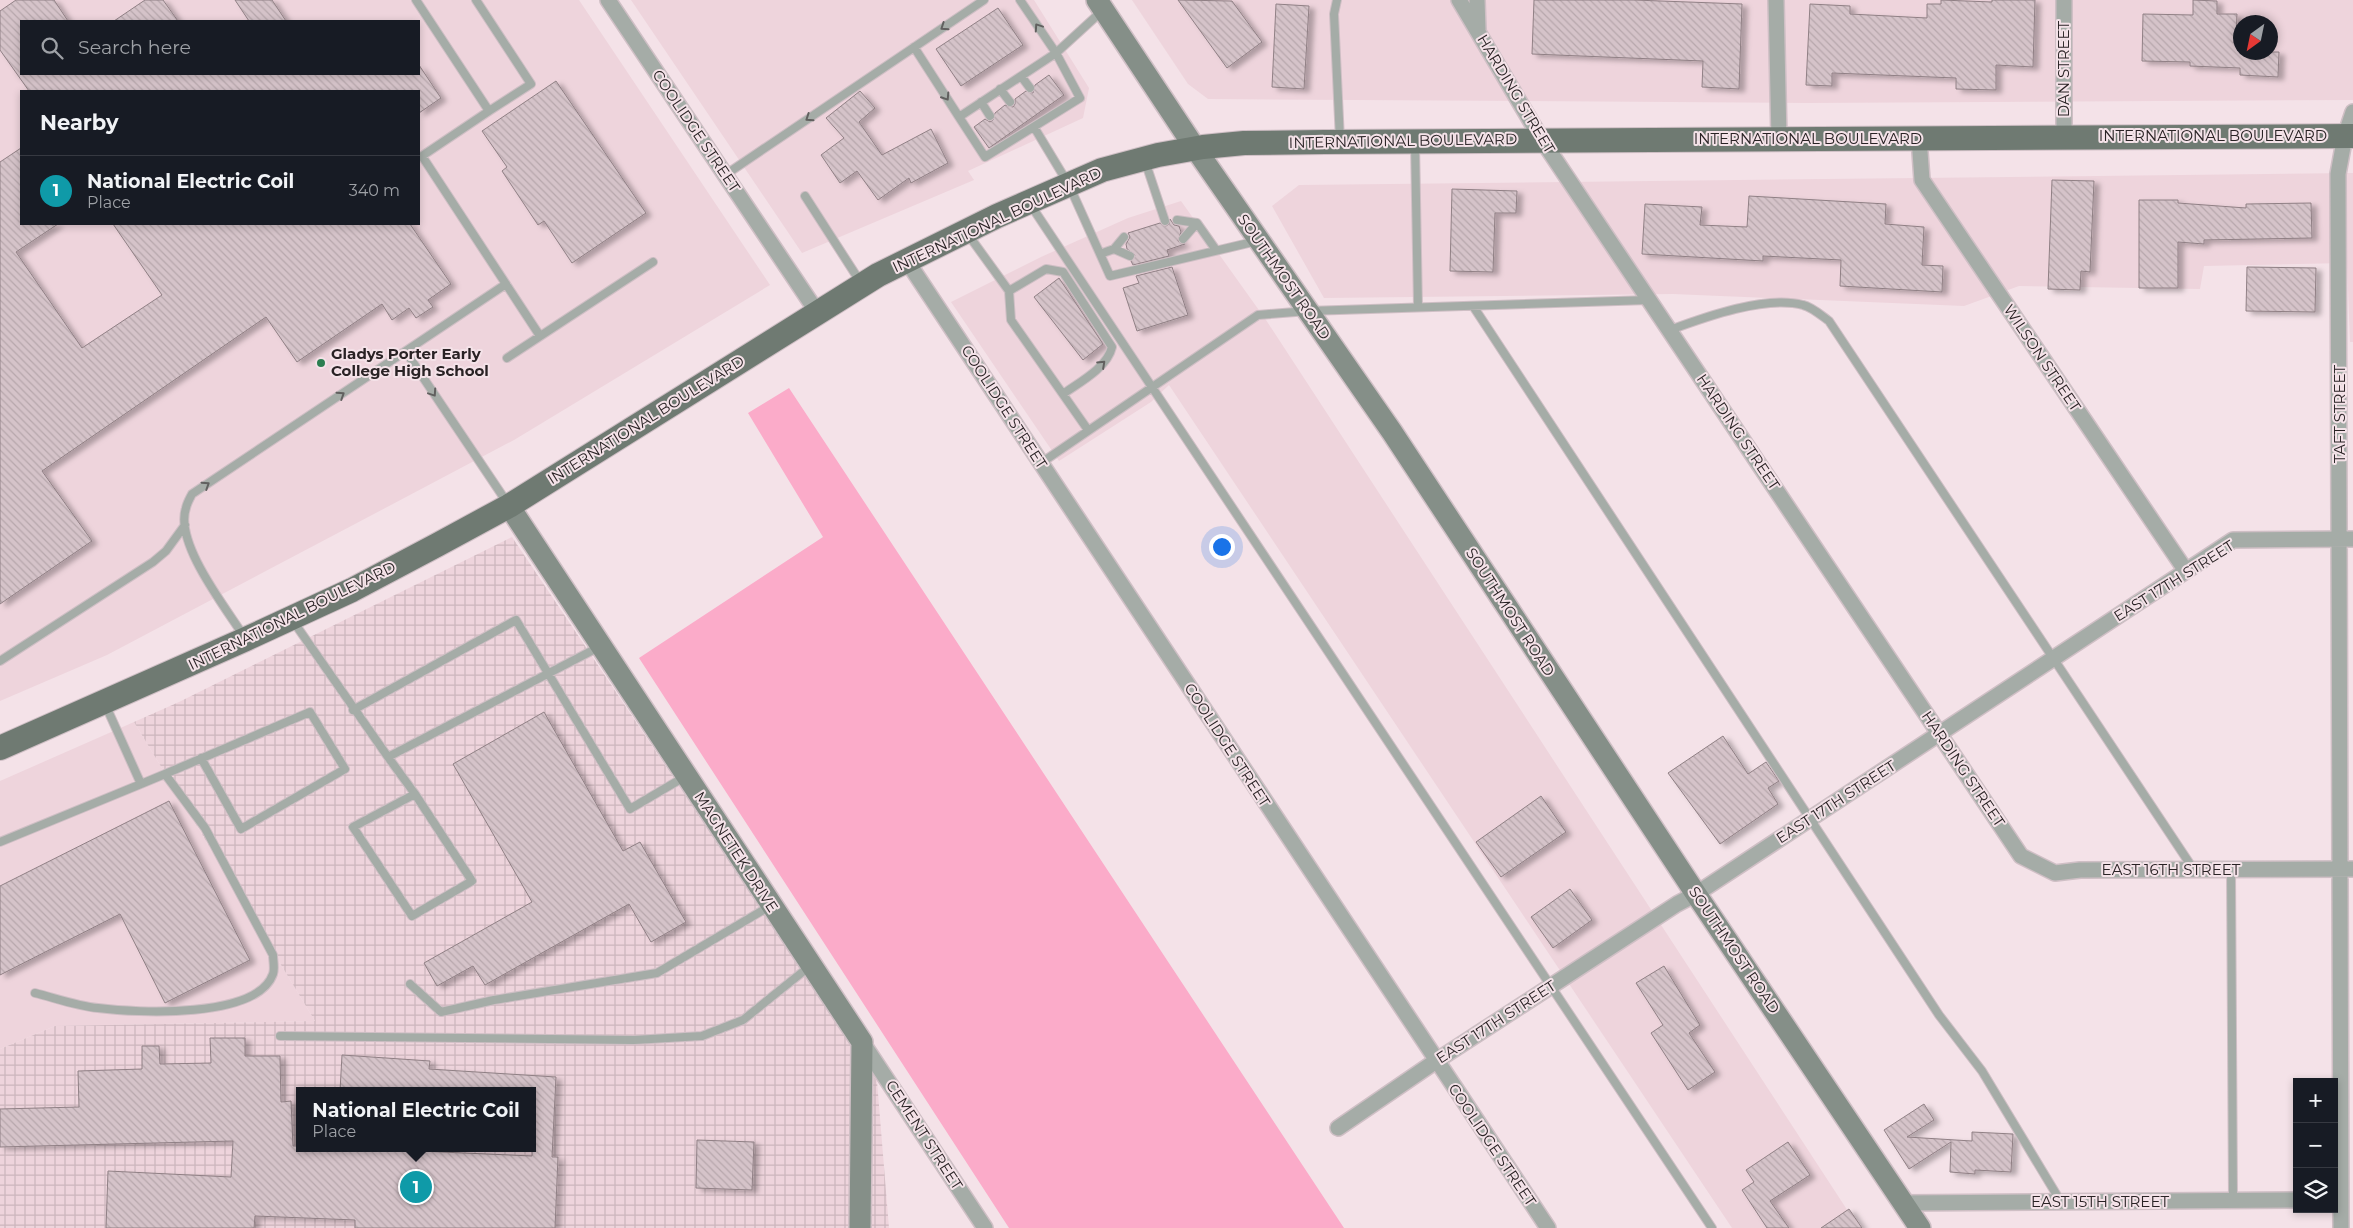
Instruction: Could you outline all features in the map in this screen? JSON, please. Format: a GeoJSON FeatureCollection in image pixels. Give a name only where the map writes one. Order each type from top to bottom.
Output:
{"type":"FeatureCollection","features":[{"type":"Feature","properties":{"kind":"main road","name":"INTERNATIONAL BOULEVARD"},"geometry":{"type":"LineString","coordinates":[[0,748],[104,703],[352,590],[509,506],[862,285],[966,232],[1069,184],[1102,170],[1144,159],[1195,148],[1244,143],[2349,136]]}},
{"type":"Feature","properties":{"kind":"street","name":"COOLIDGE STREET"},"geometry":{"type":"LineString","coordinates":[[608,0],[817,312]]}},
{"type":"Feature","properties":{"kind":"street","name":"HARDING STREET"},"geometry":{"type":"LineString","coordinates":[[1459,0],[1478,29],[1542,140],[2005,832]]}},
{"type":"Feature","properties":{"kind":"street","name":"HARDING STREET"},"geometry":{"type":"LineString","coordinates":[[1477,0],[1478,29]]}},
{"type":"Feature","properties":{"kind":"street"},"geometry":{"type":"LineString","coordinates":[[1776,0],[1779,139]]}},
{"type":"Feature","properties":{"kind":"street","name":"DAN STREET"},"geometry":{"type":"LineString","coordinates":[[2064,0],[2064,137]]}},
{"type":"Feature","properties":{"kind":"street","name":"SOUTHMOST ROAD"},"geometry":{"type":"LineString","coordinates":[[1100,5],[1195,148],[1392,432],[1696,894],[1920,1228]]}},
{"type":"Feature","properties":{"kind":"street","name":"TAFT STREET"},"geometry":{"type":"LineString","coordinates":[[2341,1228],[2343,1200],[2347,869],[2347,539],[2338,174],[2349,136],[2353,112]]}},
{"type":"Feature","properties":{"kind":"street","name":"WILSON STREET"},"geometry":{"type":"LineString","coordinates":[[1919,138],[1922,180],[2186,571]]}},
{"type":"Feature","properties":{"kind":"street","name":"COOLIDGE STREET"},"geometry":{"type":"LineString","coordinates":[[908,261],[1548,1228]]}},
{"type":"Feature","properties":{"kind":"street","name":"MAGNETEK DRIVE"},"geometry":{"type":"LineString","coordinates":[[509,506],[862,1042]]}},
{"type":"Feature","properties":{"kind":"street","name":"EAST 17TH STREET"},"geometry":{"type":"LineString","coordinates":[[1338,1128],[1436,1061],[1696,894],[2233,540],[2347,539]]}},
{"type":"Feature","properties":{"kind":"street","name":"EAST 16TH STREET"},"geometry":{"type":"LineString","coordinates":[[2005,832],[2021,856],[2055,872],[2080,870],[2347,869]]}},
{"type":"Feature","properties":{"kind":"street"},"geometry":{"type":"LineString","coordinates":[[860,1228],[862,1042]]}},
{"type":"Feature","properties":{"kind":"street","name":"CEMENT STREET"},"geometry":{"type":"LineString","coordinates":[[862,1042],[985,1228]]}},
{"type":"Feature","properties":{"kind":"street","name":"EAST 15TH STREET"},"geometry":{"type":"LineString","coordinates":[[1903,1203],[2293,1200]]}},
{"type":"Feature","properties":{"kind":"lane"},"geometry":{"type":"LineString","coordinates":[[416,0],[489,111]]}},
{"type":"Feature","properties":{"kind":"lane"},"geometry":{"type":"LineString","coordinates":[[476,0],[530,84],[422,156],[540,336]]}},
{"type":"Feature","properties":{"kind":"lane"},"geometry":{"type":"LineString","coordinates":[[725,175],[984,0]]}},
{"type":"Feature","properties":{"kind":"lane"},"geometry":{"type":"LineString","coordinates":[[914,47],[985,157],[1006,140],[1050,117],[1080,98],[1056,53],[1020,0]]}},
{"type":"Feature","properties":{"kind":"lane"},"geometry":{"type":"LineString","coordinates":[[1337,0],[1334,14],[1340,142]]}},
{"type":"Feature","properties":{"kind":"lane"},"geometry":{"type":"LineString","coordinates":[[959,117],[1056,53],[1100,5]]}},
{"type":"Feature","properties":{"kind":"lane"},"geometry":{"type":"LineString","coordinates":[[1022,76],[1030,88]]}},
{"type":"Feature","properties":{"kind":"lane"},"geometry":{"type":"LineString","coordinates":[[1000,89],[1010,102]]}},
{"type":"Feature","properties":{"kind":"lane"},"geometry":{"type":"LineString","coordinates":[[981,102],[990,116]]}},
{"type":"Feature","properties":{"kind":"lane"},"geometry":{"type":"LineString","coordinates":[[1045,109],[1050,117]]}},
{"type":"Feature","properties":{"kind":"lane"},"geometry":{"type":"LineString","coordinates":[[1028,127],[1069,184],[1110,276],[1259,240]]}},
{"type":"Feature","properties":{"kind":"lane"},"geometry":{"type":"LineString","coordinates":[[1415,141],[1418,307]]}},
{"type":"Feature","properties":{"kind":"lane"},"geometry":{"type":"LineString","coordinates":[[1144,159],[1165,221]]}},
{"type":"Feature","properties":{"kind":"lane"},"geometry":{"type":"LineString","coordinates":[[805,196],[862,285]]}},
{"type":"Feature","properties":{"kind":"lane"},"geometry":{"type":"LineString","coordinates":[[1029,202],[1712,1228]]}},
{"type":"Feature","properties":{"kind":"lane"},"geometry":{"type":"LineString","coordinates":[[1177,220],[1197,223],[1216,250]]}},
{"type":"Feature","properties":{"kind":"lane"},"geometry":{"type":"LineString","coordinates":[[1184,239],[1197,223]]}},
{"type":"Feature","properties":{"kind":"lane"},"geometry":{"type":"LineString","coordinates":[[966,232],[1009,290],[1011,320],[1088,430]]}},
{"type":"Feature","properties":{"kind":"lane"},"geometry":{"type":"LineString","coordinates":[[1100,254],[1114,249],[1124,237]]}},
{"type":"Feature","properties":{"kind":"lane"},"geometry":{"type":"LineString","coordinates":[[1114,249],[1130,256]]}},
{"type":"Feature","properties":{"kind":"lane"},"geometry":{"type":"LineString","coordinates":[[507,358],[653,262]]}},
{"type":"Feature","properties":{"kind":"lane"},"geometry":{"type":"LineString","coordinates":[[1009,290],[1046,269],[1063,272],[1072,266]]}},
{"type":"Feature","properties":{"kind":"lane"},"geometry":{"type":"LineString","coordinates":[[1063,272],[1112,347],[1110,356],[1104,363],[1063,394]]}},
{"type":"Feature","properties":{"kind":"lane"},"geometry":{"type":"LineString","coordinates":[[246,639],[195,560],[185,525],[185,509],[192,494],[506,284]]}},
{"type":"Feature","properties":{"kind":"lane"},"geometry":{"type":"LineString","coordinates":[[1041,463],[1258,315],[1308,311],[1649,300]]}},
{"type":"Feature","properties":{"kind":"lane"},"geometry":{"type":"LineString","coordinates":[[1670,330],[1711,315],[1773,302],[1804,305],[1829,321],[2194,870]]}},
{"type":"Feature","properties":{"kind":"lane"},"geometry":{"type":"LineString","coordinates":[[1473,306],[1939,1015],[1982,1071],[2061,1202]]}},
{"type":"Feature","properties":{"kind":"lane"},"geometry":{"type":"LineString","coordinates":[[406,352],[509,506]]}},
{"type":"Feature","properties":{"kind":"lane"},"geometry":{"type":"LineString","coordinates":[[0,661],[153,562],[166,551],[185,525]]}},
{"type":"Feature","properties":{"kind":"lane"},"geometry":{"type":"LineString","coordinates":[[291,618],[353,710],[415,794],[472,880],[412,916],[353,828],[415,794]]}},
{"type":"Feature","properties":{"kind":"lane"},"geometry":{"type":"LineString","coordinates":[[353,710],[516,620],[546,673],[630,809],[686,776]]}},
{"type":"Feature","properties":{"kind":"lane"},"geometry":{"type":"LineString","coordinates":[[388,757],[600,646]]}},
{"type":"Feature","properties":{"kind":"lane"},"geometry":{"type":"LineString","coordinates":[[104,703],[141,784]]}},
{"type":"Feature","properties":{"kind":"lane"},"geometry":{"type":"LineString","coordinates":[[0,842],[310,712],[345,769],[241,829],[201,758]]}},
{"type":"Feature","properties":{"kind":"lane"},"geometry":{"type":"LineString","coordinates":[[34,993],[98,1008],[190,1012],[248,1000],[263,989],[274,973],[273,955],[205,828],[165,774]]}},
{"type":"Feature","properties":{"kind":"lane"},"geometry":{"type":"LineString","coordinates":[[2231,869],[2233,1201]]}},
{"type":"Feature","properties":{"kind":"lane"},"geometry":{"type":"LineString","coordinates":[[410,984],[441,1012],[494,1000],[657,973],[772,905]]}},
{"type":"Feature","properties":{"kind":"lane"},"geometry":{"type":"LineString","coordinates":[[280,1036],[634,1040],[702,1036],[743,1020],[811,965]]}},
{"type":"Feature","properties":{"kind":"shaded area","name":"Gladys Porter Early College High School"},"geometry":{"type":"Polygon","coordinates":[[[0,0],[579,0],[770,285],[514,440],[107,655],[0,701],[0,0]]]}},
{"type":"Feature","properties":{"kind":"shaded area"},"geometry":{"type":"Polygon","coordinates":[[[631,0],[1034,0],[1089,88],[1083,118],[968,171],[974,180],[802,253],[631,0]]]}},
{"type":"Feature","properties":{"kind":"shaded area"},"geometry":{"type":"Polygon","coordinates":[[[1132,0],[2353,0],[2353,100],[1807,103],[1208,99],[1188,84],[1132,0]]]}},
{"type":"Feature","properties":{"kind":"shaded area"},"geometry":{"type":"Polygon","coordinates":[[[2353,173],[2353,342],[2350,342],[2347,263],[2204,266],[2200,289],[2019,286],[1964,306],[1673,294],[1324,298],[1272,206],[1299,185],[2353,173]]]}},
{"type":"Feature","properties":{"kind":"shaded area"},"geometry":{"type":"Polygon","coordinates":[[[1181,201],[1266,320],[1859,1228],[1732,1228],[1169,385],[1151,402],[1059,461],[951,302],[1041,257],[1128,218],[1181,201]]]}},
{"type":"Feature","properties":{"kind":"shaded area"},"geometry":{"type":"Polygon","coordinates":[[[789,388],[1344,1228],[1009,1228],[639,658],[823,537],[748,413],[789,388]]]}},
{"type":"Feature","properties":{"kind":"shaded area"},"geometry":{"type":"Polygon","coordinates":[[[512,537],[877,1081],[889,1228],[0,1228],[0,1049],[55,1026],[315,1021],[134,722],[179,702],[512,537]]]}},
{"type":"Feature","properties":{"kind":"shaded area"},"geometry":{"type":"Polygon","coordinates":[[[134,722],[315,1021],[55,1026],[0,1049],[0,781],[134,722]]]}},
{"type":"Feature","properties":{"kind":"building"},"geometry":{"type":"Polygon","coordinates":[[[16,0],[54,0],[67,20],[20,20],[20,75],[420,75],[420,66],[441,98],[420,112],[420,90],[28,90],[0,50],[0,11],[16,0]]]}},
{"type":"Feature","properties":{"kind":"building"},"geometry":{"type":"Polygon","coordinates":[[[145,0],[163,0],[177,20],[115,20],[145,0]]]}},
{"type":"Feature","properties":{"kind":"building"},"geometry":{"type":"Polygon","coordinates":[[[235,0],[272,0],[285,20],[248,20],[235,0]]]}},
{"type":"Feature","properties":{"kind":"building"},"geometry":{"type":"Polygon","coordinates":[[[1178,0],[1232,1],[1262,42],[1227,68],[1178,0]]]}},
{"type":"Feature","properties":{"kind":"building"},"geometry":{"type":"Polygon","coordinates":[[[1534,0],[1634,0],[1742,4],[1739,89],[1702,87],[1703,61],[1532,54],[1534,0]]]}},
{"type":"Feature","properties":{"kind":"building"},"geometry":{"type":"Polygon","coordinates":[[[1941,0],[1992,2],[1992,0],[2035,0],[2033,67],[1996,65],[1996,90],[1956,89],[1956,78],[1832,73],[1832,86],[1806,85],[1810,4],[1850,6],[1850,14],[1927,18],[1927,4],[1941,4],[1941,0]]]}},
{"type":"Feature","properties":{"kind":"building"},"geometry":{"type":"Polygon","coordinates":[[[2193,0],[2217,1],[2217,14],[2237,14],[2233,15],[2233,60],[2278,60],[2279,52],[2278,77],[2240,75],[2240,68],[2190,66],[2190,62],[2142,61],[2143,14],[2193,15],[2193,0]]]}},
{"type":"Feature","properties":{"kind":"building"},"geometry":{"type":"Polygon","coordinates":[[[1276,4],[1309,6],[1304,89],[1272,87],[1276,4]]]}},
{"type":"Feature","properties":{"kind":"building"},"geometry":{"type":"Polygon","coordinates":[[[998,8],[1023,45],[961,86],[936,49],[998,8]]]}},
{"type":"Feature","properties":{"kind":"building"},"geometry":{"type":"Polygon","coordinates":[[[1049,75],[1064,95],[989,148],[974,127],[985,119],[990,122],[993,120],[995,113],[1005,105],[1013,107],[1015,99],[1026,91],[1033,93],[1035,85],[1049,75]]]}},
{"type":"Feature","properties":{"kind":"building"},"geometry":{"type":"Polygon","coordinates":[[[556,81],[646,213],[572,263],[544,221],[538,225],[502,171],[507,167],[482,131],[556,81]]]}},
{"type":"Feature","properties":{"kind":"building"},"geometry":{"type":"Polygon","coordinates":[[[860,91],[875,108],[859,122],[882,155],[931,129],[948,163],[911,183],[909,178],[878,200],[857,171],[840,183],[821,155],[844,138],[826,118],[860,91]]]}},
{"type":"Feature","properties":{"kind":"building"},"geometry":{"type":"Polygon","coordinates":[[[20,149],[20,225],[56,225],[16,252],[82,348],[162,295],[114,225],[411,225],[451,284],[428,300],[433,307],[416,318],[409,308],[392,320],[382,304],[297,362],[266,317],[42,471],[92,541],[0,604],[0,162],[20,149]]]}},
{"type":"Feature","properties":{"kind":"building"},"geometry":{"type":"Polygon","coordinates":[[[2052,180],[2094,181],[2090,272],[2081,271],[2080,290],[2048,289],[2052,180]]]}},
{"type":"Feature","properties":{"kind":"building"},"geometry":{"type":"Polygon","coordinates":[[[1452,189],[1517,191],[1516,213],[1495,213],[1493,272],[1450,271],[1452,189]]]}},
{"type":"Feature","properties":{"kind":"building"},"geometry":{"type":"Polygon","coordinates":[[[1749,196],[1886,204],[1885,224],[1924,227],[1922,265],[1943,266],[1942,292],[1840,286],[1841,260],[1763,256],[1763,261],[1642,254],[1645,204],[1702,207],[1700,225],[1747,227],[1749,196]]]}},
{"type":"Feature","properties":{"kind":"building"},"geometry":{"type":"Polygon","coordinates":[[[2139,200],[2178,200],[2178,203],[2246,208],[2246,204],[2311,203],[2312,238],[2204,240],[2204,244],[2178,242],[2178,288],[2139,288],[2139,200]]]}},
{"type":"Feature","properties":{"kind":"building"},"geometry":{"type":"Polygon","coordinates":[[[1170,219],[1174,225],[1179,226],[1181,232],[1178,241],[1185,244],[1167,250],[1169,256],[1133,265],[1131,261],[1135,255],[1127,249],[1126,244],[1130,237],[1128,233],[1160,223],[1166,226],[1169,224],[1170,219]]]}},
{"type":"Feature","properties":{"kind":"building"},"geometry":{"type":"Polygon","coordinates":[[[1172,267],[1188,315],[1137,331],[1123,288],[1139,283],[1136,276],[1172,267]]]}},
{"type":"Feature","properties":{"kind":"building"},"geometry":{"type":"Polygon","coordinates":[[[2247,267],[2316,268],[2315,312],[2246,311],[2247,267]]]}},
{"type":"Feature","properties":{"kind":"building"},"geometry":{"type":"Polygon","coordinates":[[[1059,278],[1103,344],[1083,360],[1034,297],[1059,278]]]}},
{"type":"Feature","properties":{"kind":"building"},"geometry":{"type":"Polygon","coordinates":[[[544,712],[623,851],[640,842],[686,922],[651,942],[629,904],[485,985],[473,966],[437,986],[424,963],[532,902],[453,764],[544,712]]]}},
{"type":"Feature","properties":{"kind":"building"},"geometry":{"type":"Polygon","coordinates":[[[1723,736],[1748,774],[1766,762],[1779,781],[1768,788],[1778,804],[1720,844],[1668,773],[1723,736]]]}},
{"type":"Feature","properties":{"kind":"building"},"geometry":{"type":"Polygon","coordinates":[[[1541,796],[1566,832],[1501,877],[1476,842],[1541,796]]]}},
{"type":"Feature","properties":{"kind":"building"},"geometry":{"type":"Polygon","coordinates":[[[169,801],[250,960],[165,1003],[120,914],[0,975],[0,886],[169,801]]]}},
{"type":"Feature","properties":{"kind":"building"},"geometry":{"type":"Polygon","coordinates":[[[1570,889],[1592,920],[1553,948],[1531,917],[1570,889]]]}},
{"type":"Feature","properties":{"kind":"building"},"geometry":{"type":"Polygon","coordinates":[[[1664,966],[1700,1025],[1689,1033],[1715,1072],[1688,1090],[1651,1033],[1663,1025],[1636,983],[1664,966]]]}},
{"type":"Feature","properties":{"kind":"building"},"geometry":{"type":"Polygon","coordinates":[[[210,1038],[245,1038],[245,1056],[280,1056],[281,1102],[291,1101],[293,1146],[296,1146],[296,1152],[442,1152],[532,1156],[532,1152],[536,1152],[536,1087],[340,1087],[342,1055],[430,1061],[429,1069],[556,1077],[552,1157],[558,1157],[555,1228],[355,1228],[355,1220],[255,1216],[254,1228],[106,1228],[108,1171],[231,1177],[233,1141],[0,1147],[0,1109],[79,1107],[78,1071],[142,1069],[142,1046],[159,1046],[160,1064],[211,1063],[210,1038]]]}},
{"type":"Feature","properties":{"kind":"building"},"geometry":{"type":"Polygon","coordinates":[[[1924,1104],[1934,1120],[1907,1137],[1972,1141],[1972,1132],[2013,1134],[2011,1172],[1975,1170],[1975,1174],[1950,1172],[1951,1142],[1909,1169],[1884,1130],[1924,1104]]]}},
{"type":"Feature","properties":{"kind":"building"},"geometry":{"type":"Polygon","coordinates":[[[697,1140],[754,1142],[752,1190],[696,1188],[697,1140]]]}},
{"type":"Feature","properties":{"kind":"building"},"geometry":{"type":"Polygon","coordinates":[[[1788,1142],[1810,1175],[1770,1201],[1789,1228],[1767,1228],[1742,1190],[1754,1182],[1746,1170],[1788,1142]]]}},
{"type":"Feature","properties":{"kind":"building"},"geometry":{"type":"Polygon","coordinates":[[[1849,1209],[1862,1228],[1821,1228],[1849,1209]]]}},
{"type":"Feature","properties":{"kind":"place","name":"Gladys Porter Early College High School"},"geometry":{"type":"Point","coordinates":[321,363]}},
{"type":"Feature","properties":{"kind":"place","name":"National Electric Coil"},"geometry":{"type":"Point","coordinates":[416,1187]}}]}
